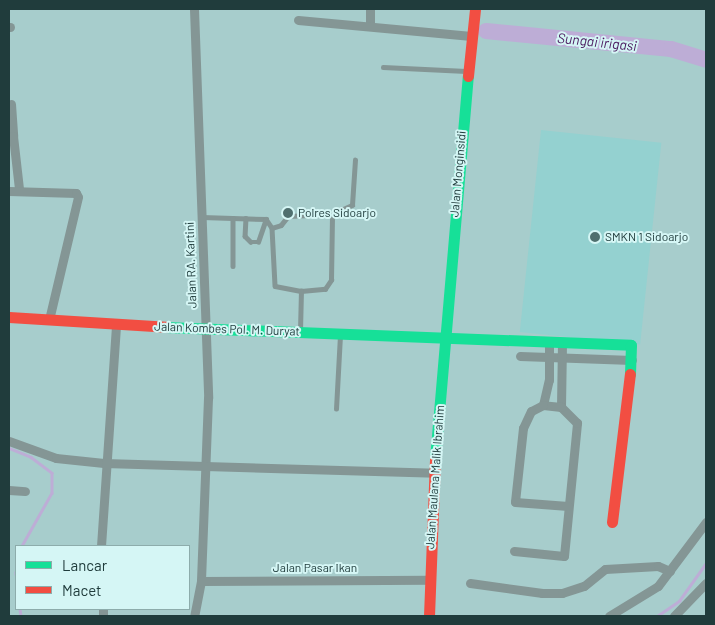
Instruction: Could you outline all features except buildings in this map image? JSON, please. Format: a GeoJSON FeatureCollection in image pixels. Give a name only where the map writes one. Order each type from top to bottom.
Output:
{"type":"FeatureCollection","features":[{"type":"Feature","properties":{"kind":"street","name":"Jalan RA. Kartini"},"geometry":{"type":"LineString","coordinates":[[194,9],[206,329],[208,466],[201,581],[194,616]]}},
{"type":"Feature","properties":{"kind":"street"},"geometry":{"type":"LineString","coordinates":[[370,9],[370,25]]}},
{"type":"Feature","properties":{"kind":"street","name":"Jalan Monginsidi"},"geometry":{"type":"LineString","coordinates":[[446,339],[474,9]]}},
{"type":"Feature","properties":{"kind":"street"},"geometry":{"type":"LineString","coordinates":[[298,20],[370,25],[472,36]]}},
{"type":"Feature","properties":{"kind":"street"},"geometry":{"type":"LineString","coordinates":[[11,104],[11,136],[19,189]]}},
{"type":"Feature","properties":{"kind":"street"},"geometry":{"type":"LineString","coordinates":[[9,191],[19,189],[76,193],[78,197],[49,320]]}},
{"type":"Feature","properties":{"kind":"street","name":"Jalan Kombes Pol. M. Duryat"},"geometry":{"type":"LineString","coordinates":[[9,317],[206,329],[300,331],[562,344],[630,345],[632,360]]}},
{"type":"Feature","properties":{"kind":"street"},"geometry":{"type":"LineString","coordinates":[[101,545],[104,463],[116,324]]}},
{"type":"Feature","properties":{"kind":"street","name":"Jalan Maulana Malik Ibrahim"},"geometry":{"type":"LineString","coordinates":[[429,616],[429,580],[435,473],[446,339]]}},
{"type":"Feature","properties":{"kind":"street"},"geometry":{"type":"LineString","coordinates":[[544,405],[549,380],[549,342]]}},
{"type":"Feature","properties":{"kind":"street"},"geometry":{"type":"LineString","coordinates":[[561,407],[562,344]]}},
{"type":"Feature","properties":{"kind":"street"},"geometry":{"type":"LineString","coordinates":[[520,356],[632,360],[612,522]]}},
{"type":"Feature","properties":{"kind":"street"},"geometry":{"type":"LineString","coordinates":[[514,551],[564,556],[577,422],[561,407],[544,405],[531,411],[522,428],[515,502],[568,506]]}},
{"type":"Feature","properties":{"kind":"street"},"geometry":{"type":"LineString","coordinates":[[9,441],[56,458],[104,463],[435,473]]}},
{"type":"Feature","properties":{"kind":"street"},"geometry":{"type":"LineString","coordinates":[[9,490],[25,491]]}},
{"type":"Feature","properties":{"kind":"street"},"geometry":{"type":"LineString","coordinates":[[610,616],[658,586],[706,522]]}},
{"type":"Feature","properties":{"kind":"street"},"geometry":{"type":"LineString","coordinates":[[470,583],[542,593],[562,593],[584,586],[606,569],[658,566],[670,571]]}},
{"type":"Feature","properties":{"kind":"street","name":"Jalan Pasar Ikan"},"geometry":{"type":"LineString","coordinates":[[201,581],[429,580]]}},
{"type":"Feature","properties":{"kind":"street"},"geometry":{"type":"LineString","coordinates":[[674,616],[706,583]]}},
{"type":"Feature","properties":{"kind":"lane"},"geometry":{"type":"LineString","coordinates":[[383,67],[468,71]]}},
{"type":"Feature","properties":{"kind":"lane"},"geometry":{"type":"LineString","coordinates":[[272,228],[281,226],[288,216],[332,214],[352,205],[355,160]]}},
{"type":"Feature","properties":{"kind":"lane"},"geometry":{"type":"LineString","coordinates":[[266,219],[272,228],[275,286],[301,291],[319,291],[329,285],[332,214]]}},
{"type":"Feature","properties":{"kind":"lane"},"geometry":{"type":"LineString","coordinates":[[202,217],[266,219]]}},
{"type":"Feature","properties":{"kind":"lane"},"geometry":{"type":"LineString","coordinates":[[233,218],[233,266]]}},
{"type":"Feature","properties":{"kind":"lane"},"geometry":{"type":"LineString","coordinates":[[246,218],[245,236],[251,242],[258,242],[266,219]]}},
{"type":"Feature","properties":{"kind":"lane"},"geometry":{"type":"LineString","coordinates":[[300,331],[301,291]]}},
{"type":"Feature","properties":{"kind":"lane"},"geometry":{"type":"LineString","coordinates":[[336,410],[340,333]]}},
{"type":"Feature","properties":{"kind":"shaded area","name":"SMKN 1 Sidoarjo"},"geometry":{"type":"Polygon","coordinates":[[[541,130],[661,143],[640,345],[520,332],[541,130]]]}},
{"type":"Feature","properties":{"kind":"waterway","name":"Sungai irigasi"},"geometry":{"type":"LineString","coordinates":[[486,31],[671,49],[706,60]]}},
{"type":"Feature","properties":{"kind":"waterway"},"geometry":{"type":"LineString","coordinates":[[9,448],[31,457],[52,473],[52,493],[23,545]]}},
{"type":"Feature","properties":{"kind":"waterway"},"geometry":{"type":"LineString","coordinates":[[657,616],[679,601],[706,563]]}},
{"type":"Feature","properties":{"kind":"waterway"},"geometry":{"type":"LineString","coordinates":[[20,610],[21,616]]}},
{"type":"Feature","properties":{"kind":"traffic: fast"},"geometry":{"type":"LineString","coordinates":[[435,459],[468,76]]}},
{"type":"Feature","properties":{"kind":"traffic: fast"},"geometry":{"type":"LineString","coordinates":[[166,327],[631,345],[630,374]]}},
{"type":"Feature","properties":{"kind":"traffic: jam"},"geometry":{"type":"LineString","coordinates":[[468,76],[475,9]]}},
{"type":"Feature","properties":{"kind":"traffic: jam"},"geometry":{"type":"LineString","coordinates":[[9,317],[166,327]]}},
{"type":"Feature","properties":{"kind":"traffic: jam"},"geometry":{"type":"LineString","coordinates":[[612,522],[630,374]]}},
{"type":"Feature","properties":{"kind":"traffic: jam"},"geometry":{"type":"LineString","coordinates":[[429,616],[435,459]]}},
{"type":"Feature","properties":{"kind":"place","name":"Polres Sidoarjo"},"geometry":{"type":"Point","coordinates":[288,213]}},
{"type":"Feature","properties":{"kind":"place","name":"SMKN 1 Sidoarjo"},"geometry":{"type":"Point","coordinates":[595,237]}}]}
